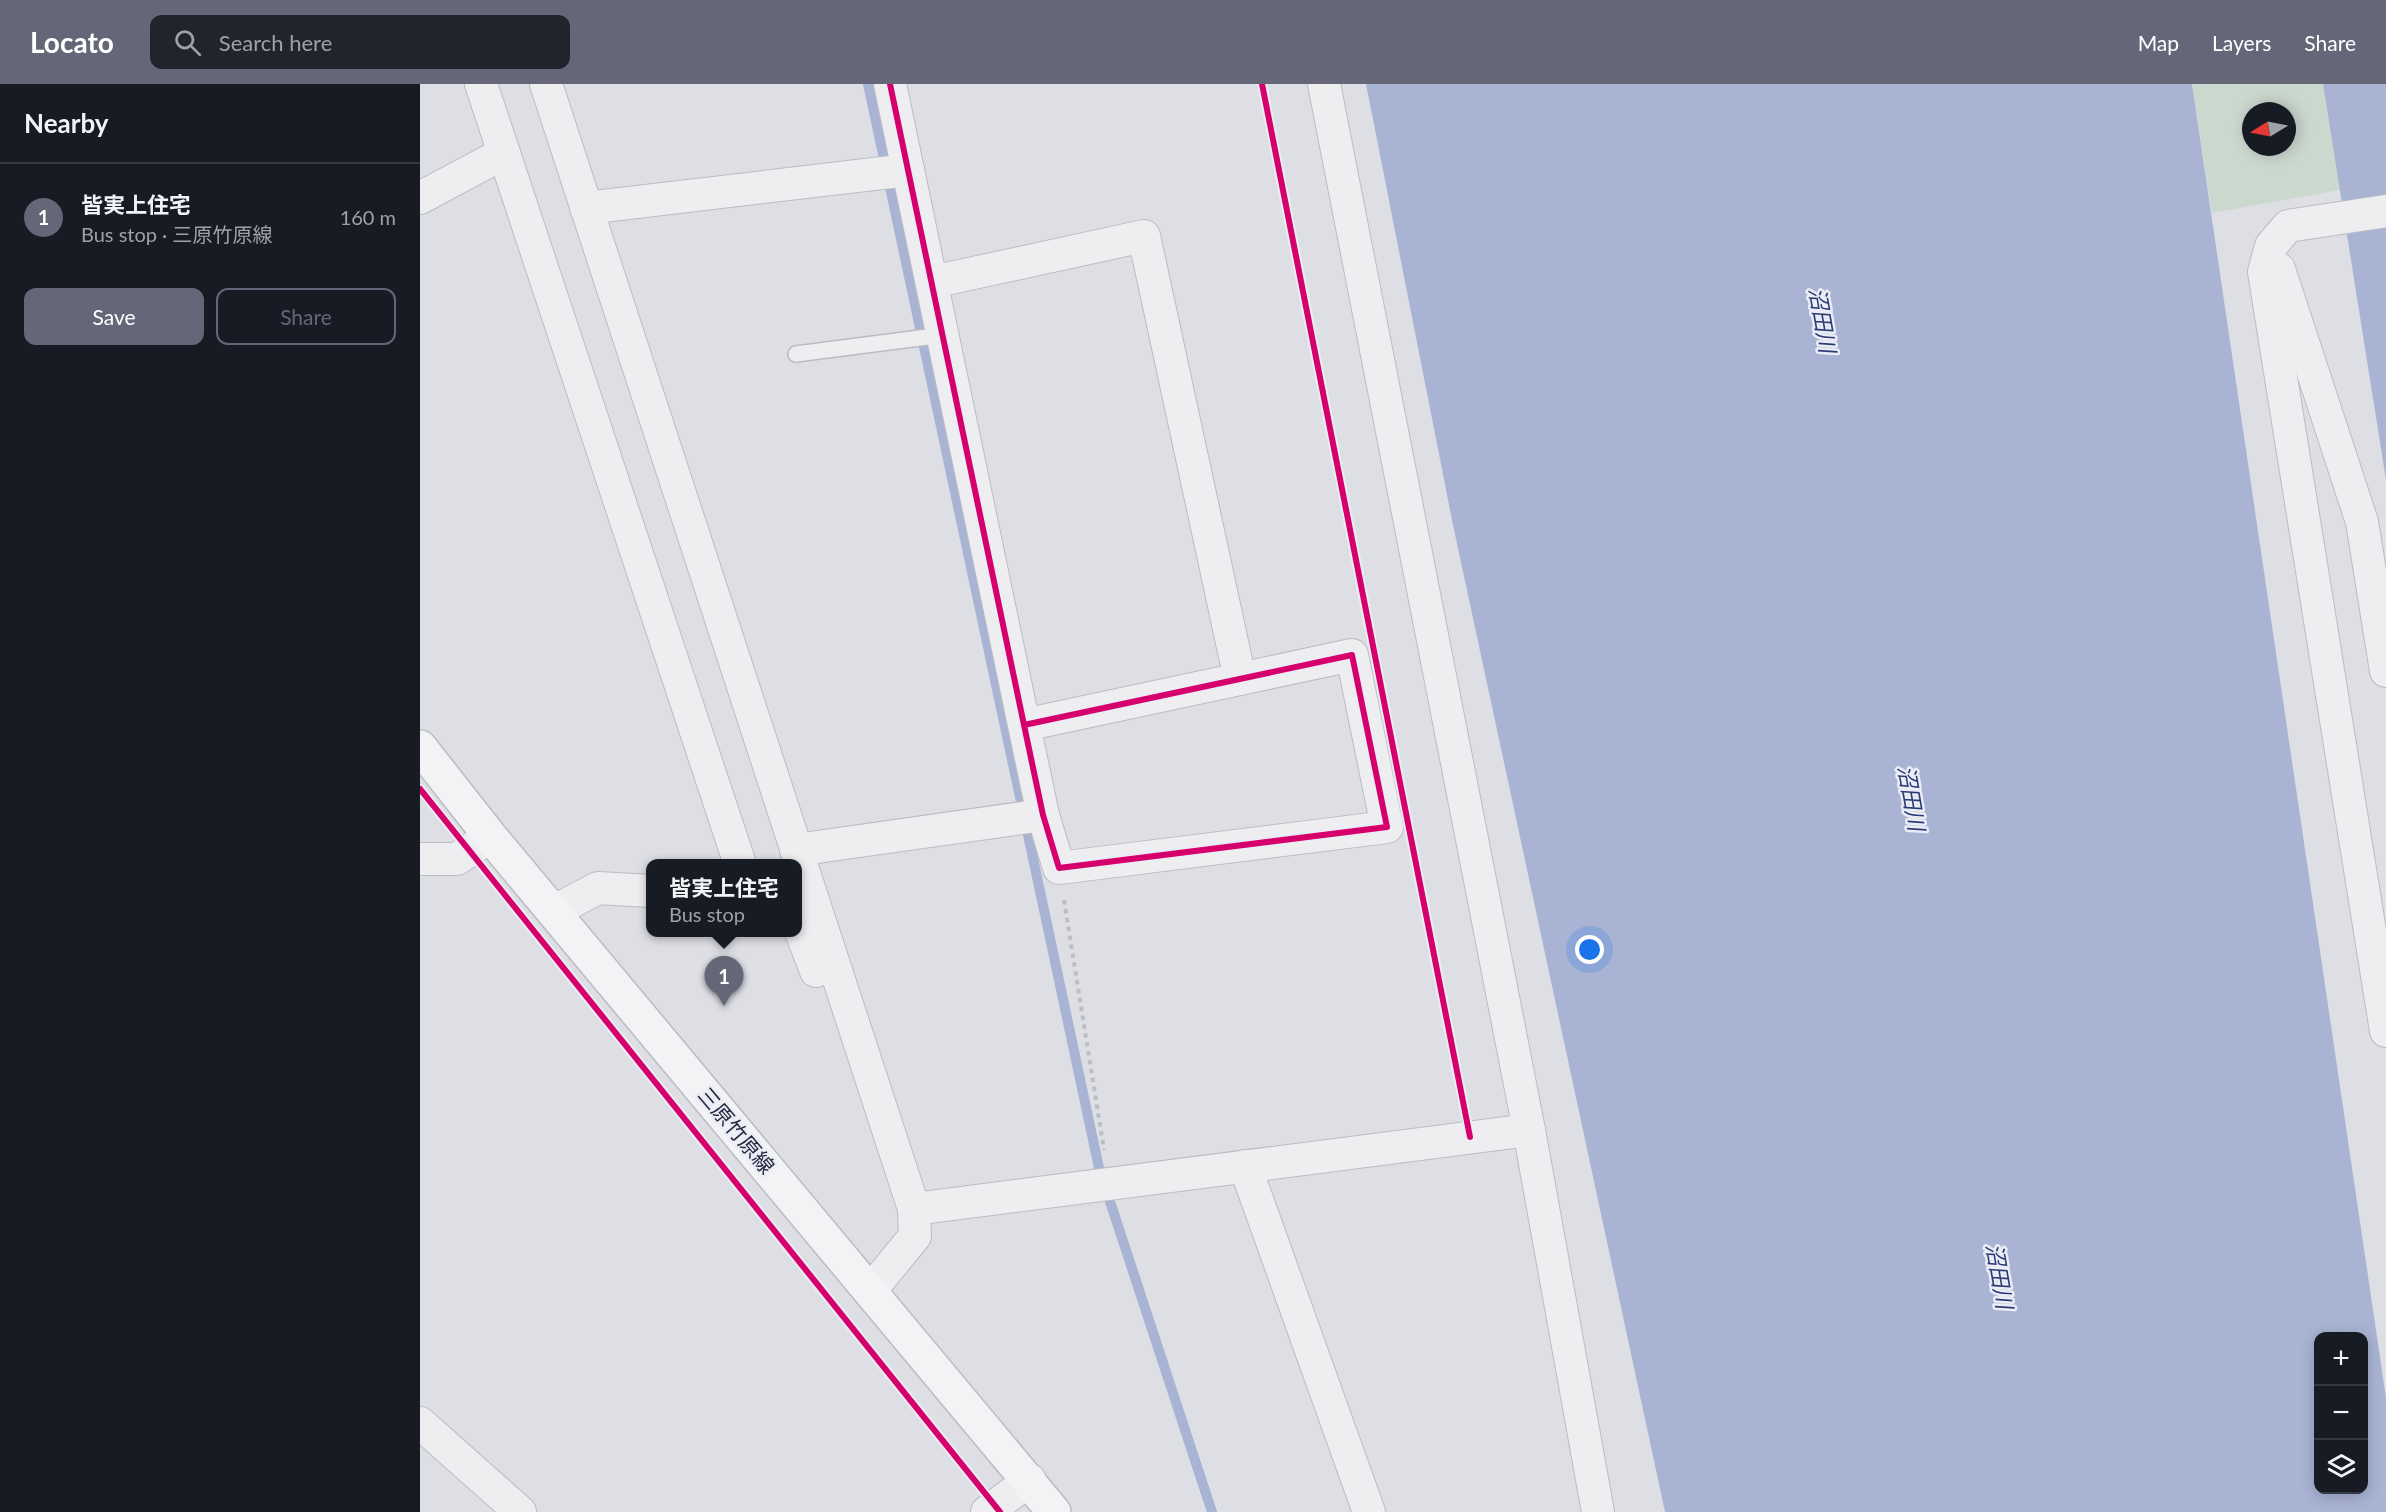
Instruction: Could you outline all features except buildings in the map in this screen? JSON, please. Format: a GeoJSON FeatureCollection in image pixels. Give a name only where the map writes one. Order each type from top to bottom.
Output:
{"type":"FeatureCollection","features":[{"type":"Feature","properties":{"kind":"main road","name":"三原竹原線"},"geometry":{"type":"LineString","coordinates":[[420,747],[490,836],[1030,1480],[1054,1512]]}},
{"type":"Feature","properties":{"kind":"street"},"geometry":{"type":"LineString","coordinates":[[481,84],[738,859]]}},
{"type":"Feature","properties":{"kind":"street"},"geometry":{"type":"LineString","coordinates":[[546,84],[799,859]]}},
{"type":"Feature","properties":{"kind":"street"},"geometry":{"type":"LineString","coordinates":[[890,84],[932,282],[1024,725],[1043,815],[1059,868],[1387,827],[1352,655],[1024,725]]}},
{"type":"Feature","properties":{"kind":"street"},"geometry":{"type":"LineString","coordinates":[[1324,84],[1529,1130],[1598,1512]]}},
{"type":"Feature","properties":{"kind":"street"},"geometry":{"type":"LineString","coordinates":[[420,198],[504,153]]}},
{"type":"Feature","properties":{"kind":"street"},"geometry":{"type":"LineString","coordinates":[[586,208],[908,170]]}},
{"type":"Feature","properties":{"kind":"street"},"geometry":{"type":"LineString","coordinates":[[2280,236],[2386,211]]}},
{"type":"Feature","properties":{"kind":"street"},"geometry":{"type":"LineString","coordinates":[[932,282],[1144,236],[1240,679]]}},
{"type":"Feature","properties":{"kind":"street"},"geometry":{"type":"LineString","coordinates":[[2280,236],[2362,522],[2386,671]]}},
{"type":"Feature","properties":{"kind":"street"},"geometry":{"type":"LineString","coordinates":[[2280,236],[2264,272],[2386,1031]]}},
{"type":"Feature","properties":{"kind":"street"},"geometry":{"type":"LineString","coordinates":[[796,850],[1043,815]]}},
{"type":"Feature","properties":{"kind":"street"},"geometry":{"type":"LineString","coordinates":[[420,859],[457,859],[490,836]]}},
{"type":"Feature","properties":{"kind":"street"},"geometry":{"type":"LineString","coordinates":[[802,868],[914,1209],[915,1236],[870,1290]]}},
{"type":"Feature","properties":{"kind":"street"},"geometry":{"type":"LineString","coordinates":[[554,911],[598,888],[646,891]]}},
{"type":"Feature","properties":{"kind":"street"},"geometry":{"type":"LineString","coordinates":[[802,935],[822,988],[841,986]]}},
{"type":"Feature","properties":{"kind":"street"},"geometry":{"type":"LineString","coordinates":[[914,1209],[1529,1130]]}},
{"type":"Feature","properties":{"kind":"street"},"geometry":{"type":"LineString","coordinates":[[1245,1166],[1369,1512]]}},
{"type":"Feature","properties":{"kind":"street"},"geometry":{"type":"LineString","coordinates":[[424,1434],[520,1512]]}},
{"type":"Feature","properties":{"kind":"street"},"geometry":{"type":"LineString","coordinates":[[987,1512],[1030,1480]]}},
{"type":"Feature","properties":{"kind":"lane"},"geometry":{"type":"LineString","coordinates":[[796,354],[943,335]]}},
{"type":"Feature","properties":{"kind":"path"},"geometry":{"type":"LineString","coordinates":[[1059,868],[1110,1184]]}},
{"type":"Feature","properties":{"kind":"shaded area"},"geometry":{"type":"Polygon","coordinates":[[[2192,84],[2323,84],[2340,190],[2212,213],[2192,84]]]}},
{"type":"Feature","properties":{"kind":"water","name":"沼田川"},"geometry":{"type":"Polygon","coordinates":[[[1366,84],[2192,84],[2386,1398],[2386,1512],[1665,1512],[1453,525],[1366,84]]]}},
{"type":"Feature","properties":{"kind":"water"},"geometry":{"type":"Polygon","coordinates":[[[2323,84],[2386,84],[2386,480],[2323,84]]]}},
{"type":"Feature","properties":{"kind":"waterway"},"geometry":{"type":"LineString","coordinates":[[868,84],[1099,1168],[1212,1512]]}},
{"type":"Feature","properties":{"kind":"cycle path"},"geometry":{"type":"LineString","coordinates":[[890,84],[1024,725],[1043,815],[1059,868],[1387,827],[1352,655],[1024,725]]}},
{"type":"Feature","properties":{"kind":"cycle path"},"geometry":{"type":"LineString","coordinates":[[1262,84],[1470,1137]]}},
{"type":"Feature","properties":{"kind":"cycle path"},"geometry":{"type":"LineString","coordinates":[[420,789],[1000,1512]]}},
{"type":"Feature","properties":{"kind":"place","name":"皆実上住宅"},"geometry":{"type":"Point","coordinates":[724,1006]}}]}
